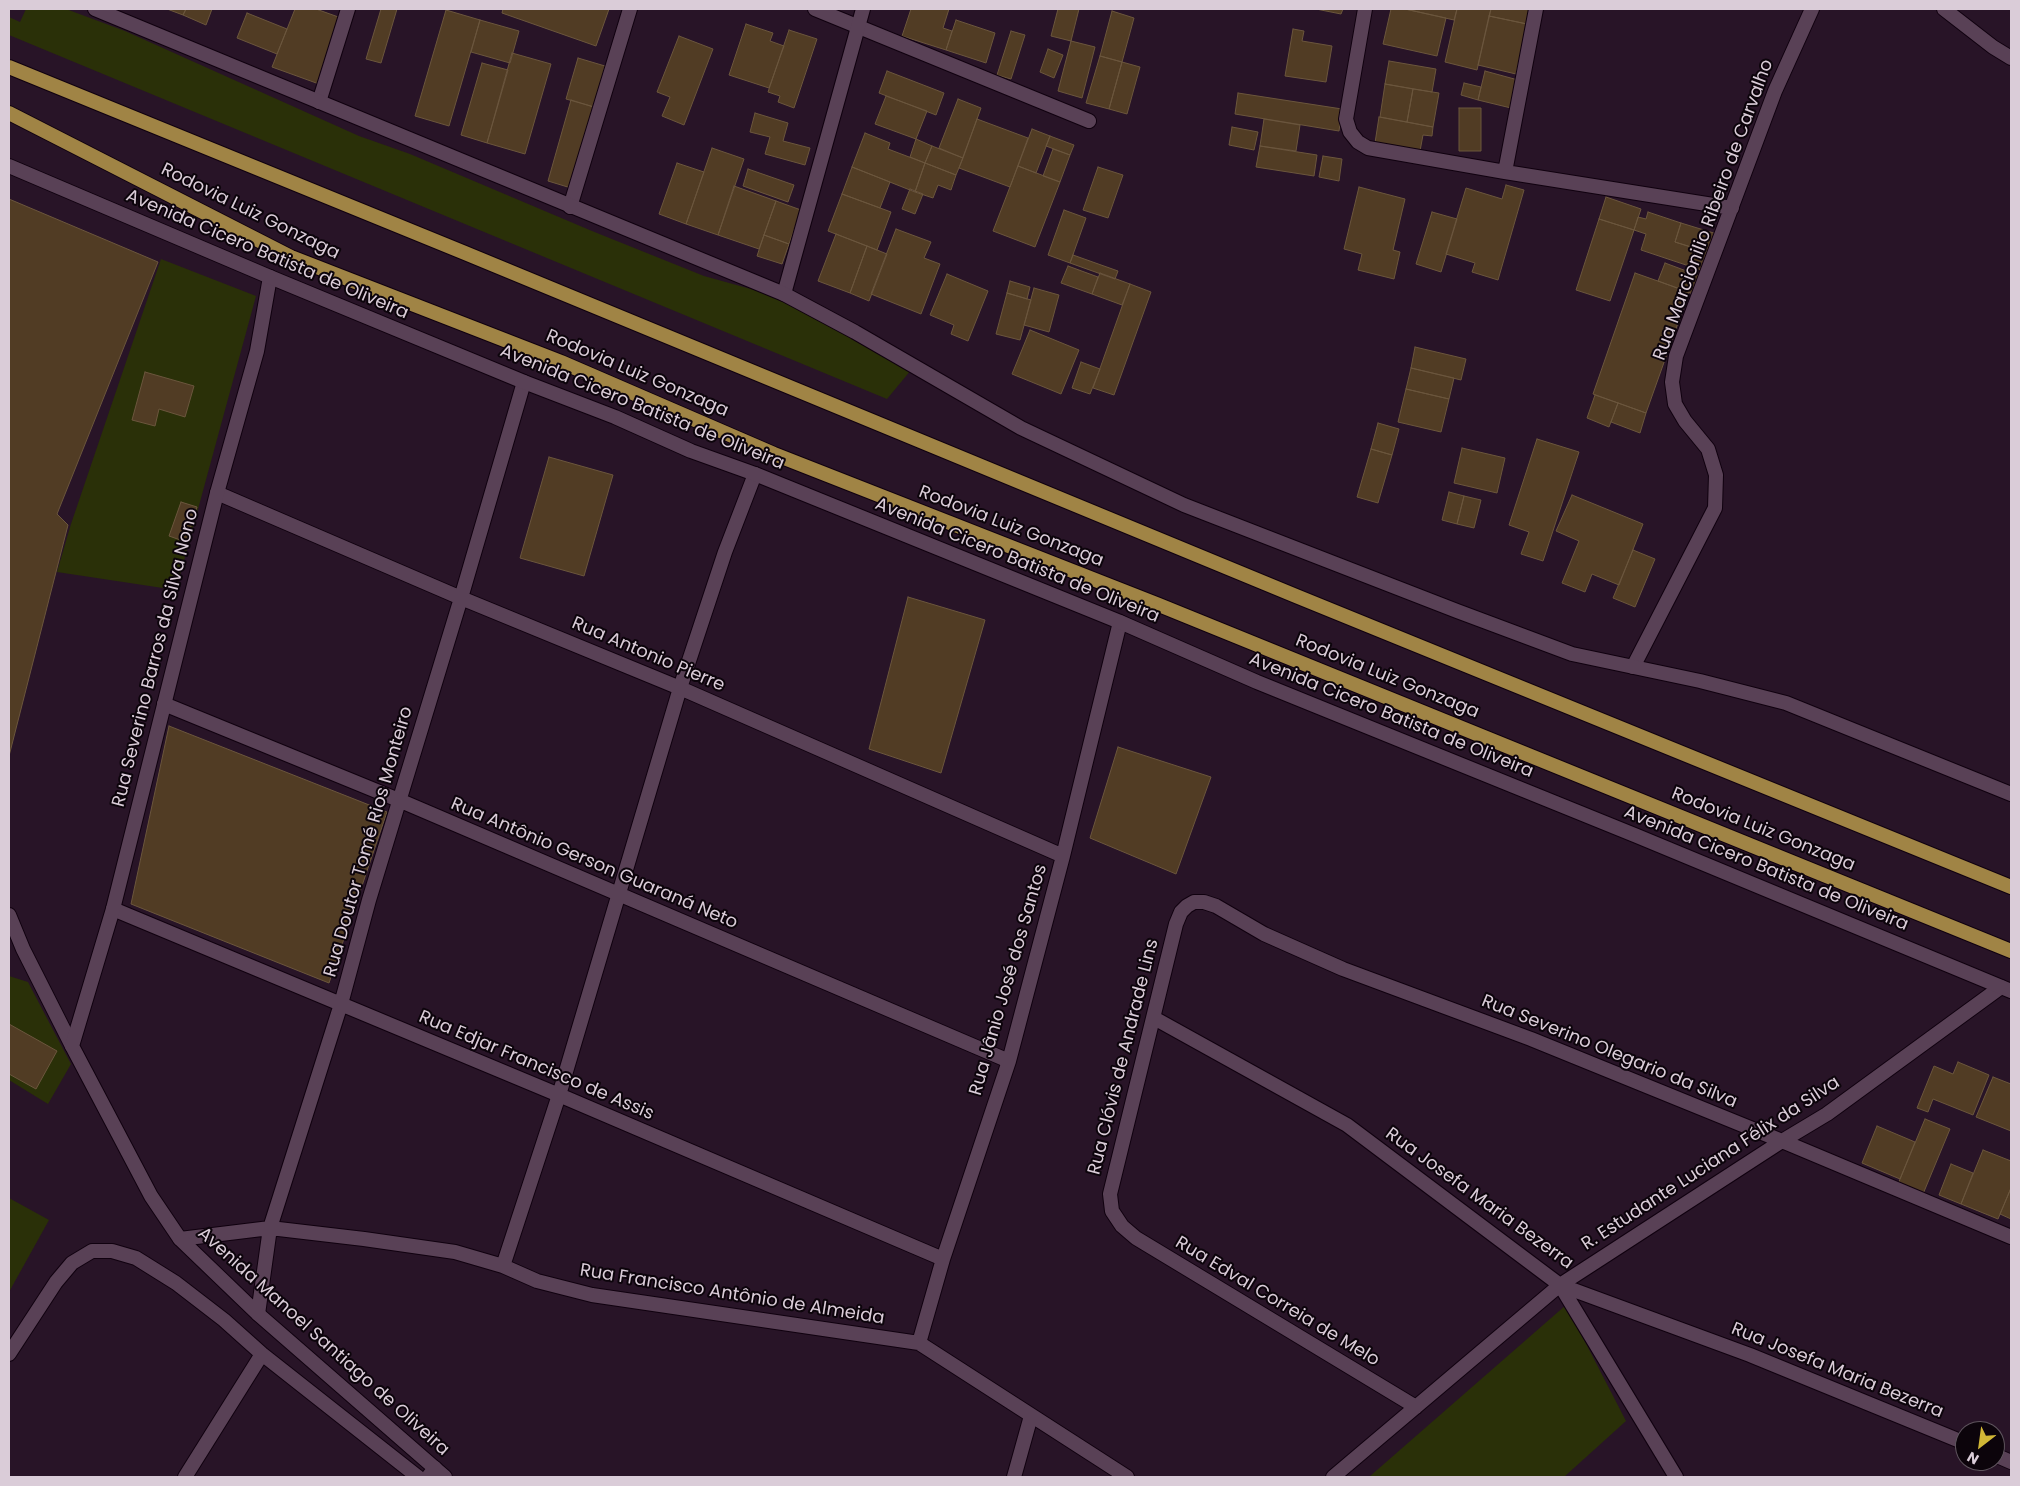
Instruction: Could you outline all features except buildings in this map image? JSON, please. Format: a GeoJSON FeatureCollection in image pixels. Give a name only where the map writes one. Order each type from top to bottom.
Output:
{"type":"FeatureCollection","features":[{"type":"Feature","properties":{"kind":"highway","name":"Rodovia Luiz Gonzaga"},"geometry":{"type":"LineString","coordinates":[[9,67],[1305,600],[2011,887]]}},
{"type":"Feature","properties":{"kind":"highway","name":"Rodovia Luiz Gonzaga"},"geometry":{"type":"LineString","coordinates":[[9,113],[291,257],[561,362],[774,454],[1159,604],[2011,951]]}},
{"type":"Feature","properties":{"kind":"street"},"geometry":{"type":"LineString","coordinates":[[95,9],[784,294],[905,360],[1021,428],[1184,505],[1457,612],[1572,654],[1700,681],[1786,703],[2011,794]]}},
{"type":"Feature","properties":{"kind":"street"},"geometry":{"type":"LineString","coordinates":[[319,102],[348,9]]}},
{"type":"Feature","properties":{"kind":"street"},"geometry":{"type":"LineString","coordinates":[[570,207],[630,9]]}},
{"type":"Feature","properties":{"kind":"street"},"geometry":{"type":"LineString","coordinates":[[815,9],[1089,121]]}},
{"type":"Feature","properties":{"kind":"street"},"geometry":{"type":"LineString","coordinates":[[784,294],[863,9]]}},
{"type":"Feature","properties":{"kind":"street"},"geometry":{"type":"LineString","coordinates":[[1365,9],[1346,119],[1350,132],[1358,142],[1368,148],[1732,208]]}},
{"type":"Feature","properties":{"kind":"street"},"geometry":{"type":"LineString","coordinates":[[1505,172],[1536,9]]}},
{"type":"Feature","properties":{"kind":"street","name":"Rua Marcionilio Ribeiro de Carvalho"},"geometry":{"type":"LineString","coordinates":[[1633,667],[1714,508],[1716,475],[1708,449],[1685,421],[1675,404],[1672,382],[1676,356],[1775,92],[1812,9]]}},
{"type":"Feature","properties":{"kind":"street"},"geometry":{"type":"LineString","coordinates":[[1944,9],[1993,47],[2011,58]]}},
{"type":"Feature","properties":{"kind":"street","name":"Avenida Cicero Batista de Oliveira"},"geometry":{"type":"LineString","coordinates":[[9,166],[524,382],[615,417],[690,450],[755,474],[1120,622],[1256,682],[1637,836],[2006,989]]}},
{"type":"Feature","properties":{"kind":"street","name":"Rua Severino Barros da Silva Nono"},"geometry":{"type":"LineString","coordinates":[[72,1046],[113,909],[217,493],[257,351],[270,277]]}},
{"type":"Feature","properties":{"kind":"street","name":"Rua Doutor Tomé Rios Monteiro"},"geometry":{"type":"LineString","coordinates":[[258,1314],[270,1228],[342,1004],[369,900],[401,801],[524,382]]}},
{"type":"Feature","properties":{"kind":"street"},"geometry":{"type":"LineString","coordinates":[[503,1266],[559,1095],[620,896],[680,688],[725,552],[755,474]]}},
{"type":"Feature","properties":{"kind":"street","name":"Rua Antonio Pierre"},"geometry":{"type":"LineString","coordinates":[[217,493],[461,598],[680,688],[1063,856]]}},
{"type":"Feature","properties":{"kind":"street","name":"Rua Jânio José dos Santos"},"geometry":{"type":"LineString","coordinates":[[919,1343],[943,1259],[1009,1061],[1063,856],[1120,622]]}},
{"type":"Feature","properties":{"kind":"street","name":"Rua Antônio Gerson Guaraná Neto"},"geometry":{"type":"LineString","coordinates":[[164,704],[401,801],[1009,1061]]}},
{"type":"Feature","properties":{"kind":"street","name":"Rua Clóvis de Andrade Lins"},"geometry":{"type":"LineString","coordinates":[[1122,1226],[1112,1211],[1110,1194],[1176,924],[1180,912],[1194,902]]}},
{"type":"Feature","properties":{"kind":"street","name":"Rua Severino Olegario da Silva"},"geometry":{"type":"LineString","coordinates":[[1194,902],[1204,902],[1216,906],[1264,934],[1344,969],[1531,1039],[2011,1237]]}},
{"type":"Feature","properties":{"kind":"street","name":"Rua Edjar Francisco de Assis"},"geometry":{"type":"LineString","coordinates":[[113,909],[559,1095],[943,1259]]}},
{"type":"Feature","properties":{"kind":"street","name":"Avenida Manoel Santiago de Oliveira"},"geometry":{"type":"LineString","coordinates":[[9,915],[23,949],[72,1046],[151,1196],[180,1239],[258,1314],[436,1474]]}},
{"type":"Feature","properties":{"kind":"street"},"geometry":{"type":"LineString","coordinates":[[9,947],[23,949]]}},
{"type":"Feature","properties":{"kind":"street","name":"R. Estudante Luciana Félix da Silva"},"geometry":{"type":"LineString","coordinates":[[1333,1477],[1560,1285],[1782,1141],[1827,1114],[2006,989]]}},
{"type":"Feature","properties":{"kind":"street","name":"Rua Josefa Maria Bezerra"},"geometry":{"type":"LineString","coordinates":[[1154,1018],[1348,1125],[1560,1285],[1750,1355],[1955,1439]]}},
{"type":"Feature","properties":{"kind":"street","name":"Rua Edval Correia de Melo"},"geometry":{"type":"LineString","coordinates":[[1122,1226],[1136,1238],[1416,1407]]}},
{"type":"Feature","properties":{"kind":"street","name":"Rua Francisco Antônio de Almeida"},"geometry":{"type":"LineString","coordinates":[[180,1239],[270,1228],[364,1239],[456,1252],[503,1266],[537,1281],[592,1295],[919,1343],[1127,1477]]}},
{"type":"Feature","properties":{"kind":"street"},"geometry":{"type":"LineString","coordinates":[[9,1354],[56,1282],[72,1262],[92,1251],[112,1251],[136,1258],[176,1283],[262,1354],[418,1477]]}},
{"type":"Feature","properties":{"kind":"street"},"geometry":{"type":"LineString","coordinates":[[1560,1285],[1676,1477]]}},
{"type":"Feature","properties":{"kind":"street"},"geometry":{"type":"LineString","coordinates":[[184,1477],[262,1354]]}},
{"type":"Feature","properties":{"kind":"street"},"geometry":{"type":"LineString","coordinates":[[1014,1477],[1031,1416]]}},
{"type":"Feature","properties":{"kind":"green space"},"geometry":{"type":"Polygon","coordinates":[[[26,9],[66,9],[125,31],[359,136],[410,154],[592,231],[704,276],[776,296],[916,364],[887,399],[9,35],[9,17],[20,22],[26,9]]]}},
{"type":"Feature","properties":{"kind":"green space"},"geometry":{"type":"Polygon","coordinates":[[[161,259],[256,296],[176,590],[57,572],[71,524],[161,259]]]}},
{"type":"Feature","properties":{"kind":"green space"},"geometry":{"type":"Polygon","coordinates":[[[9,976],[28,982],[71,1064],[48,1104],[9,1080],[9,976]]]}},
{"type":"Feature","properties":{"kind":"green space"},"geometry":{"type":"Polygon","coordinates":[[[9,1198],[49,1220],[9,1292],[9,1198]]]}},
{"type":"Feature","properties":{"kind":"green space"},"geometry":{"type":"Polygon","coordinates":[[[1566,1305],[1626,1421],[1564,1477],[1369,1477],[1566,1305]]]}}]}
